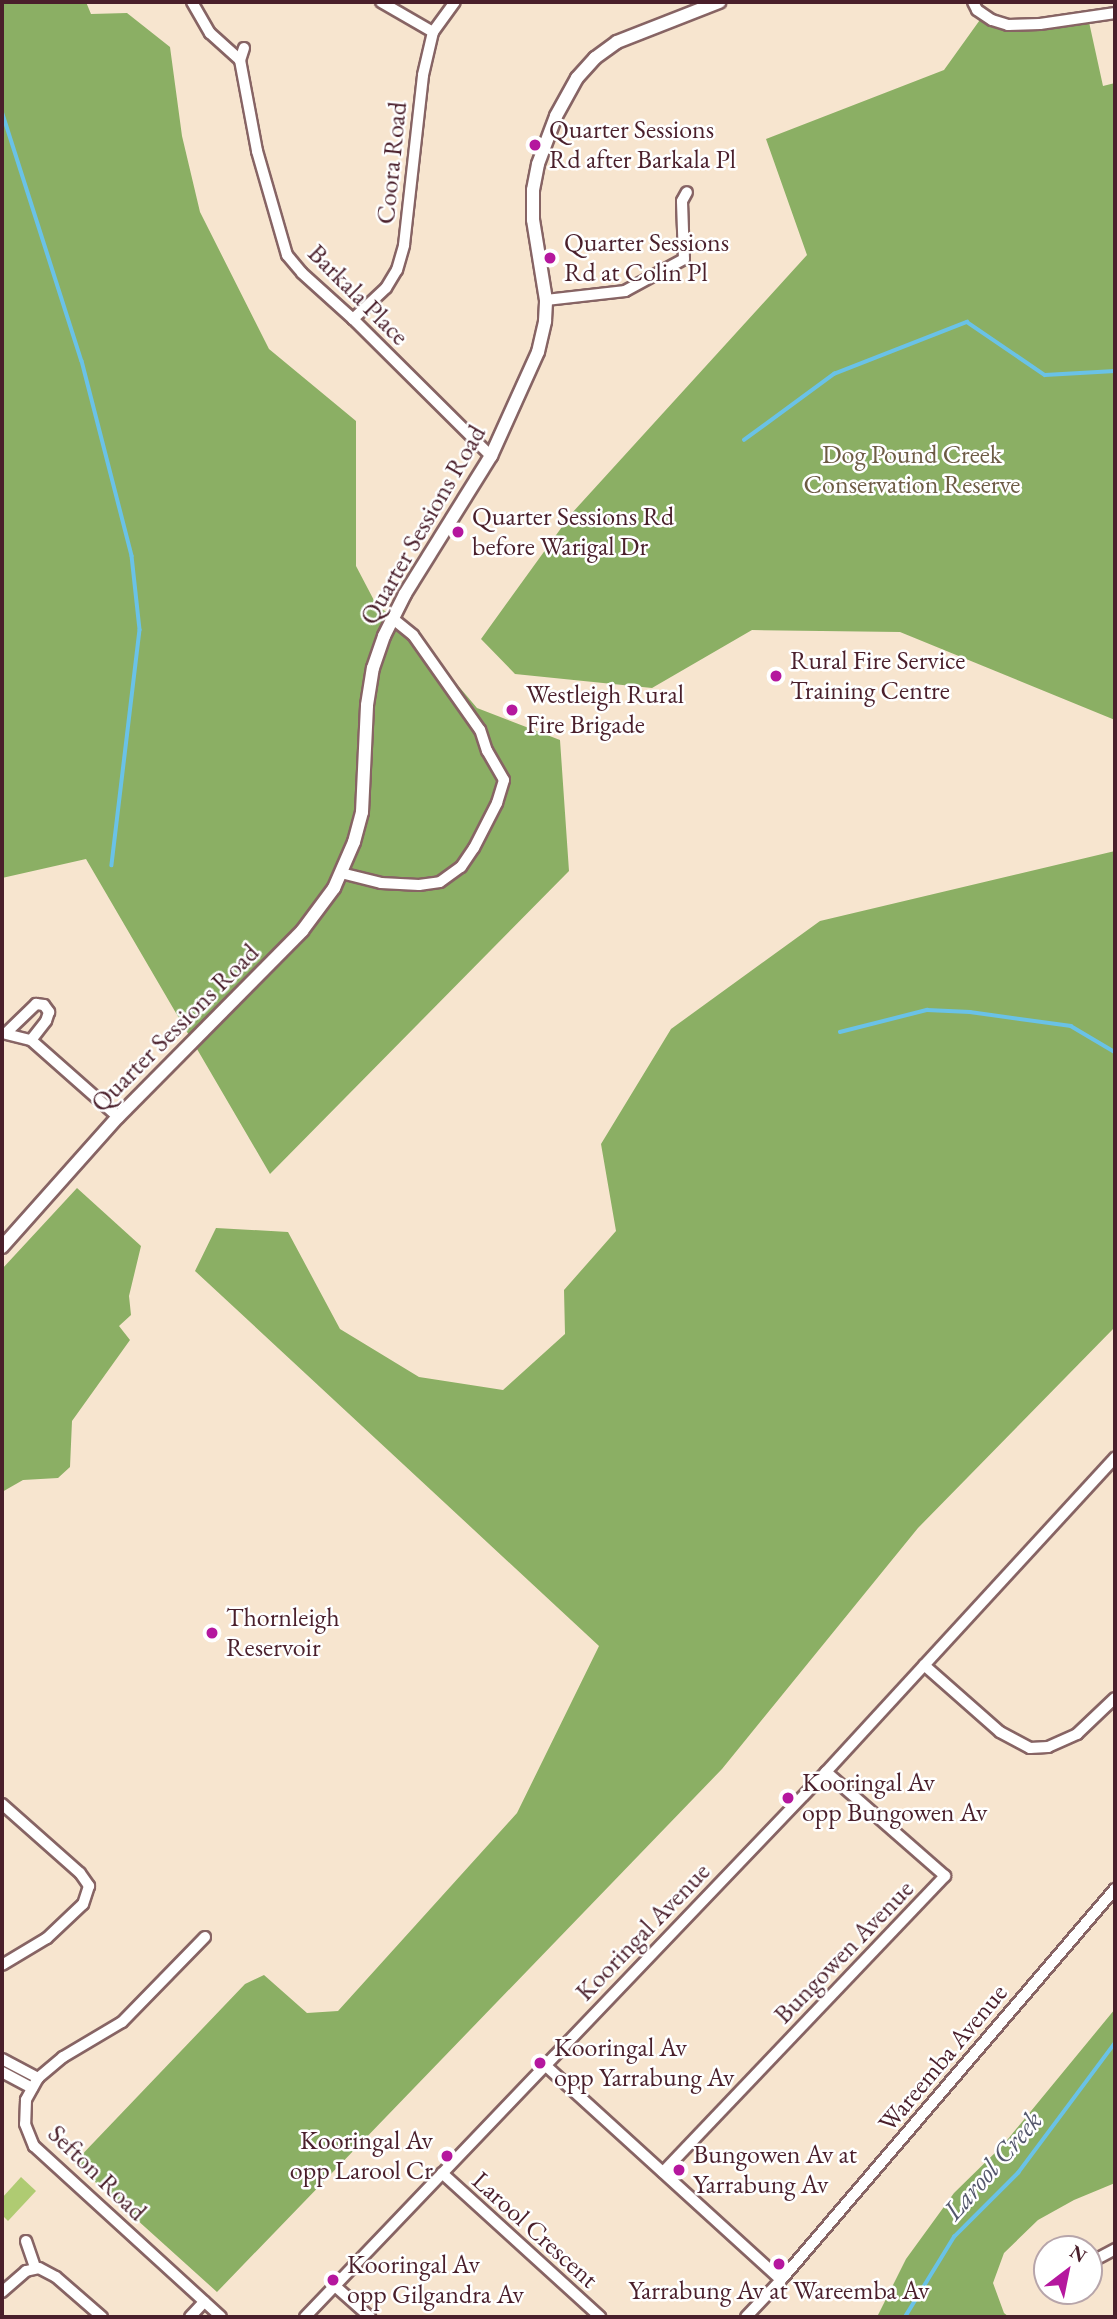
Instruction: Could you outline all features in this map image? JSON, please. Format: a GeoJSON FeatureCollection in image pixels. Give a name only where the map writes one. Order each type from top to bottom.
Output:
{"type":"FeatureCollection","features":[{"type":"Feature","properties":{"kind":"main road","name":"Quarter Sessions Road"},"geometry":{"type":"LineString","coordinates":[[2,1247],[118,1117],[302,931],[341,873],[362,811],[369,685],[378,652],[392,618],[491,456],[538,352],[545,321],[546,300],[533,220],[533,190],[543,152],[570,88],[595,58],[617,42],[719,2]]}},
{"type":"Feature","properties":{"kind":"street"},"geometry":{"type":"LineString","coordinates":[[192,2],[210,33],[240,60]]}},
{"type":"Feature","properties":{"kind":"street"},"geometry":{"type":"LineString","coordinates":[[381,2],[433,32]]}},
{"type":"Feature","properties":{"kind":"street","name":"Coora Road"},"geometry":{"type":"LineString","coordinates":[[353,319],[386,288],[397,270],[401,257],[423,75],[433,32],[455,2]]}},
{"type":"Feature","properties":{"kind":"street"},"geometry":{"type":"LineString","coordinates":[[973,2],[977,10],[992,20],[1009,25],[1040,24],[1115,13]]}},
{"type":"Feature","properties":{"kind":"street","name":"Barkala Place"},"geometry":{"type":"LineString","coordinates":[[244,48],[240,60],[257,150],[287,255],[318,289],[353,319],[491,456]]}},
{"type":"Feature","properties":{"kind":"street"},"geometry":{"type":"LineString","coordinates":[[546,300],[625,291],[684,259],[682,201],[687,192]]}},
{"type":"Feature","properties":{"kind":"street"},"geometry":{"type":"LineString","coordinates":[[341,873],[381,883],[419,886],[440,882],[461,867],[485,829],[504,780],[480,730],[413,635],[392,618]]}},
{"type":"Feature","properties":{"kind":"street"},"geometry":{"type":"LineString","coordinates":[[472,749],[483,740]]}},
{"type":"Feature","properties":{"kind":"street"},"geometry":{"type":"LineString","coordinates":[[4,1033],[36,1004],[44,1005],[49,1012],[46,1021],[31,1040]]}},
{"type":"Feature","properties":{"kind":"street"},"geometry":{"type":"LineString","coordinates":[[4,1033],[31,1040],[118,1117]]}},
{"type":"Feature","properties":{"kind":"street","name":"Kooringal Avenue"},"geometry":{"type":"LineString","coordinates":[[305,2317],[825,1772],[1115,1458]]}},
{"type":"Feature","properties":{"kind":"street"},"geometry":{"type":"LineString","coordinates":[[924,1665],[1000,1732],[1030,1748],[1048,1747],[1077,1734],[1115,1698]]}},
{"type":"Feature","properties":{"kind":"street","name":"Bungowen Avenue"},"geometry":{"type":"LineString","coordinates":[[663,2172],[945,1876],[825,1772]]}},
{"type":"Feature","properties":{"kind":"street"},"geometry":{"type":"LineString","coordinates":[[2,1804],[80,1873],[89,1886],[83,1904],[47,1938],[2,1965]]}},
{"type":"Feature","properties":{"kind":"street","name":"Wareemba Avenue"},"geometry":{"type":"LineString","coordinates":[[746,2317],[781,2280],[1115,1889]]}},
{"type":"Feature","properties":{"kind":"street","name":"Sefton Road"},"geometry":{"type":"LineString","coordinates":[[205,1937],[122,2022],[63,2057],[38,2078],[26,2100],[24,2116],[28,2135],[34,2146],[221,2317]]}},
{"type":"Feature","properties":{"kind":"street"},"geometry":{"type":"LineString","coordinates":[[2,2059],[38,2078]]}},
{"type":"Feature","properties":{"kind":"street"},"geometry":{"type":"LineString","coordinates":[[545,2065],[781,2280]]}},
{"type":"Feature","properties":{"kind":"street"},"geometry":{"type":"LineString","coordinates":[[2,2072],[32,2088]]}},
{"type":"Feature","properties":{"kind":"street","name":"Larool Crescent"},"geometry":{"type":"LineString","coordinates":[[442,2173],[600,2317]]}},
{"type":"Feature","properties":{"kind":"street"},"geometry":{"type":"LineString","coordinates":[[26,2241],[35,2267]]}},
{"type":"Feature","properties":{"kind":"street"},"geometry":{"type":"LineString","coordinates":[[2,2292],[35,2267]]}},
{"type":"Feature","properties":{"kind":"street"},"geometry":{"type":"LineString","coordinates":[[35,2267],[49,2272],[102,2317]]}},
{"type":"Feature","properties":{"kind":"street"},"geometry":{"type":"LineString","coordinates":[[335,2286],[370,2317]]}},
{"type":"Feature","properties":{"kind":"street"},"geometry":{"type":"LineString","coordinates":[[190,2317],[204,2302]]}},
{"type":"Feature","properties":{"kind":"green space"},"geometry":{"type":"Polygon","coordinates":[[[2,2],[86,2],[91,14],[127,13],[170,47],[182,136],[200,212],[269,349],[356,421],[356,566],[378,608],[400,617],[477,708],[560,740],[569,871],[270,1174],[86,859],[2,878],[2,2]]]}},
{"type":"Feature","properties":{"kind":"green space","name":"Dog Pound Creek Conservation Reserve"},"geometry":{"type":"Polygon","coordinates":[[[982,17],[1043,28],[1089,22],[1103,86],[1115,83],[1115,720],[900,632],[752,630],[652,688],[515,674],[481,639],[572,513],[807,255],[766,139],[944,70],[982,17]]]}},
{"type":"Feature","properties":{"kind":"green space"},"geometry":{"type":"Polygon","coordinates":[[[1115,851],[1115,1327],[918,1528],[722,1769],[217,2292],[74,2163],[245,1984],[264,1975],[307,2013],[338,2011],[517,1813],[599,1646],[195,1271],[216,1228],[288,1232],[340,1329],[419,1377],[503,1390],[565,1334],[564,1290],[616,1231],[601,1144],[671,1029],[820,921],[1115,851]]]}},
{"type":"Feature","properties":{"kind":"green space"},"geometry":{"type":"Polygon","coordinates":[[[77,1188],[141,1246],[129,1296],[131,1315],[119,1326],[130,1340],[72,1421],[70,1467],[58,1478],[23,1480],[2,1492],[2,1269],[77,1188]]]}},
{"type":"Feature","properties":{"kind":"green space"},"geometry":{"type":"Polygon","coordinates":[[[1115,2009],[1115,2183],[1074,2200],[1038,2220],[1004,2253],[993,2283],[1004,2313],[1009,2317],[877,2317],[906,2259],[954,2193],[1003,2145],[1115,2009]]]}},
{"type":"Feature","properties":{"kind":"green space"},"geometry":{"type":"Polygon","coordinates":[[[21,2177],[36,2191],[8,2221],[2,2215],[2,2198],[21,2177]]]}},
{"type":"Feature","properties":{"kind":"waterway"},"geometry":{"type":"LineString","coordinates":[[2,111],[82,361],[132,556],[140,630],[112,865]]}},
{"type":"Feature","properties":{"kind":"waterway"},"geometry":{"type":"LineString","coordinates":[[744,440],[834,374],[967,322],[1045,375],[1115,371]]}},
{"type":"Feature","properties":{"kind":"waterway"},"geometry":{"type":"LineString","coordinates":[[840,1032],[927,1010],[970,1012],[1071,1026],[1115,1052]]}},
{"type":"Feature","properties":{"kind":"waterway","name":"Larool Creek"},"geometry":{"type":"LineString","coordinates":[[905,2317],[954,2237],[1018,2173],[1115,2043]]}},
{"type":"Feature","properties":{"kind":"place","name":"Quarter Sessions Rd after Barkala Pl"},"geometry":{"type":"Point","coordinates":[535,145]}},
{"type":"Feature","properties":{"kind":"place","name":"Quarter Sessions Rd at Colin Pl"},"geometry":{"type":"Point","coordinates":[550,258]}},
{"type":"Feature","properties":{"kind":"place","name":"Quarter Sessions Rd before Warigal Dr"},"geometry":{"type":"Point","coordinates":[458,532]}},
{"type":"Feature","properties":{"kind":"place","name":"Rural Fire Service Training Centre"},"geometry":{"type":"Point","coordinates":[776,676]}},
{"type":"Feature","properties":{"kind":"place","name":"Westleigh Rural Fire Brigade"},"geometry":{"type":"Point","coordinates":[512,710]}},
{"type":"Feature","properties":{"kind":"place","name":"Thornleigh Reservoir"},"geometry":{"type":"Point","coordinates":[212,1633]}},
{"type":"Feature","properties":{"kind":"place","name":"Kooringal Av opp Bungowen Av"},"geometry":{"type":"Point","coordinates":[788,1798]}},
{"type":"Feature","properties":{"kind":"place","name":"Kooringal Av opp Yarrabung Av"},"geometry":{"type":"Point","coordinates":[540,2063]}},
{"type":"Feature","properties":{"kind":"place","name":"Kooringal Av opp Larool Cr"},"geometry":{"type":"Point","coordinates":[447,2156]}},
{"type":"Feature","properties":{"kind":"place","name":"Bungowen Av at Yarrabung Av"},"geometry":{"type":"Point","coordinates":[679,2170]}},
{"type":"Feature","properties":{"kind":"place","name":"Yarrabung Av at Wareemba Av"},"geometry":{"type":"Point","coordinates":[779,2264]}},
{"type":"Feature","properties":{"kind":"place","name":"Kooringal Av opp Gilgandra Av"},"geometry":{"type":"Point","coordinates":[333,2280]}}]}
